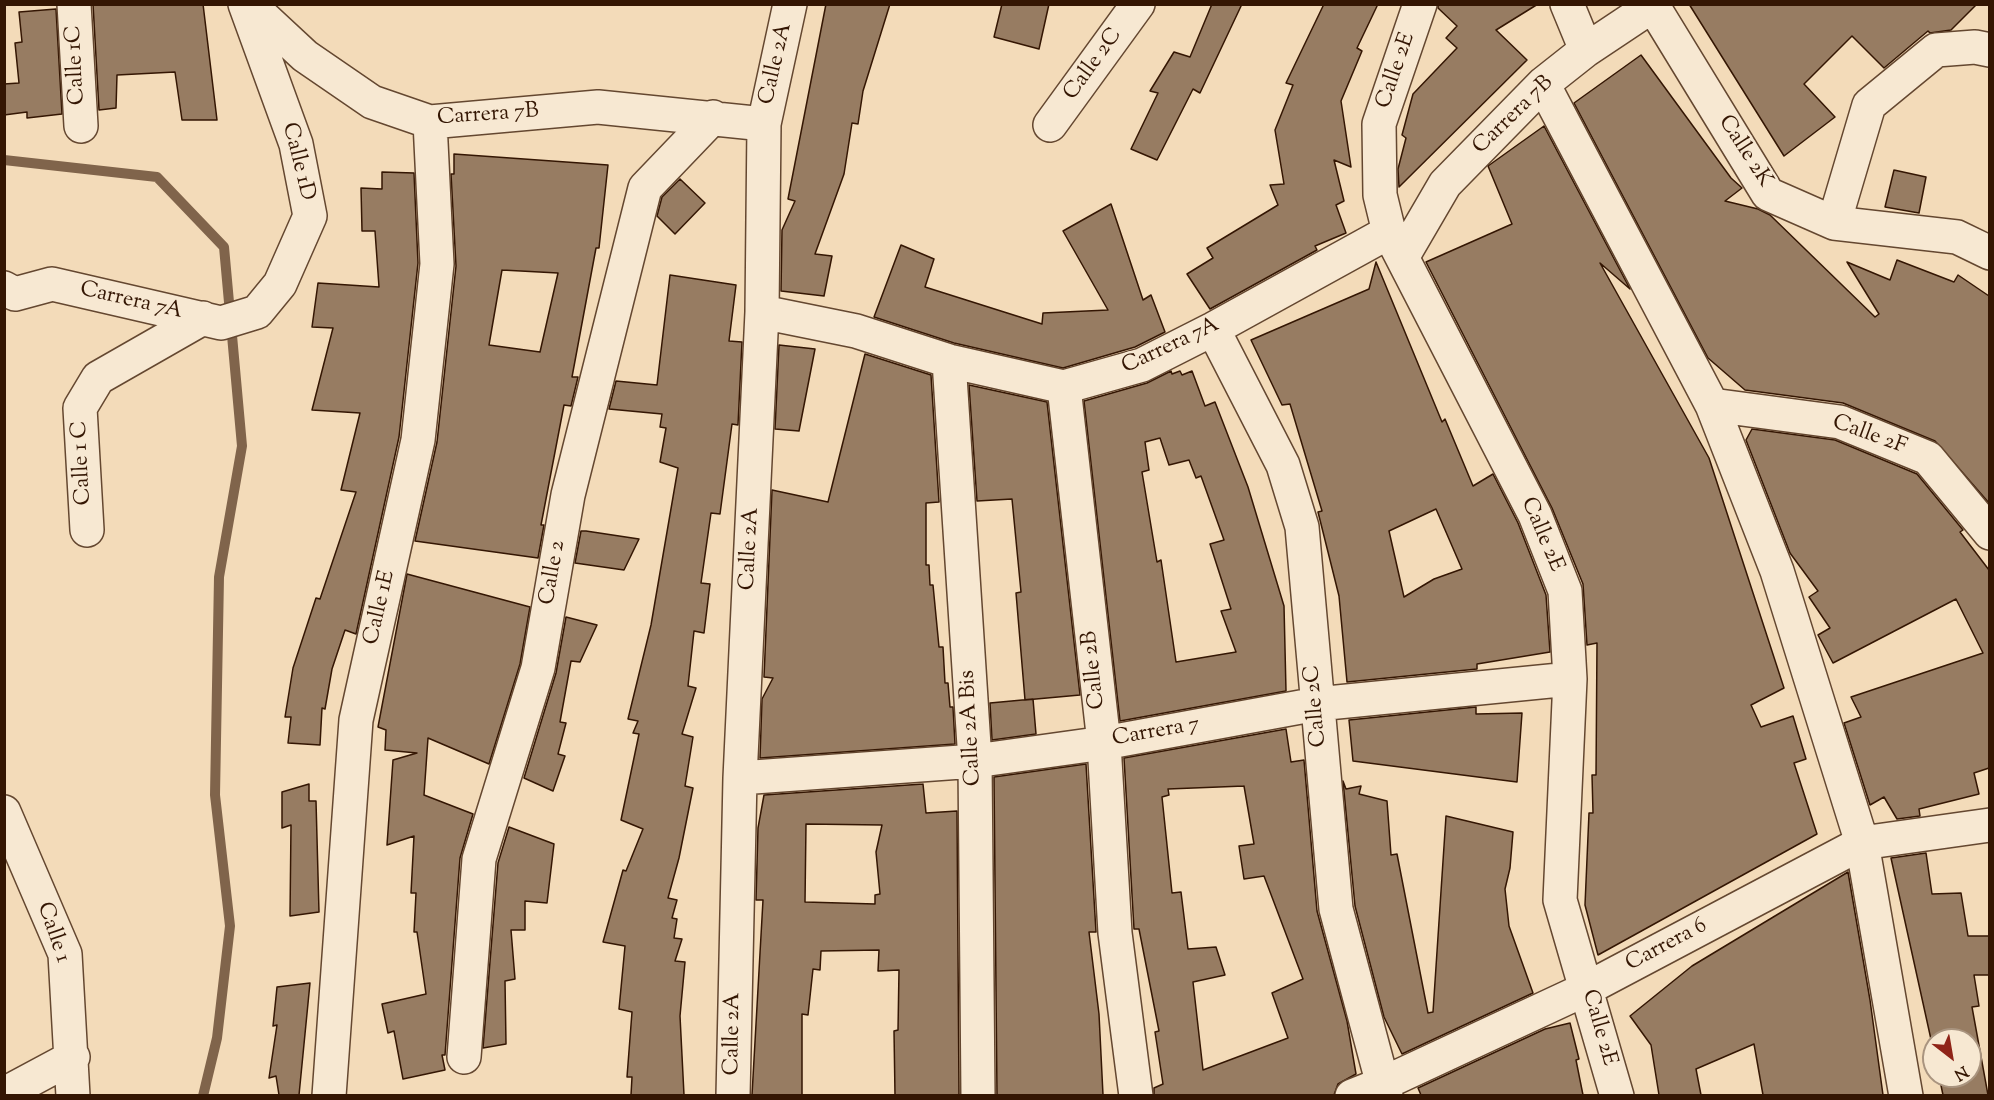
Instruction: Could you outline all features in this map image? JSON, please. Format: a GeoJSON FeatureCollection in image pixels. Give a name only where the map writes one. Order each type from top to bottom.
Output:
{"type":"FeatureCollection","features":[{"type":"Feature","properties":{"kind":"street","name":"Calle 1C"},"geometry":{"type":"LineString","coordinates":[[74,4],[81,126]]}},
{"type":"Feature","properties":{"kind":"street","name":"Calle 1D"},"geometry":{"type":"LineString","coordinates":[[244,4],[297,144],[309,216],[280,284],[258,312]]}},
{"type":"Feature","properties":{"kind":"street","name":"Carrera 7B"},"geometry":{"type":"LineString","coordinates":[[249,4],[305,57],[372,102],[430,122],[598,107],[764,124]]}},
{"type":"Feature","properties":{"kind":"street","name":"Calle 2A"},"geometry":{"type":"LineString","coordinates":[[733,1095],[740,778],[762,312],[764,124],[790,4]]}},
{"type":"Feature","properties":{"kind":"street","name":"Calle 2C"},"geometry":{"type":"LineString","coordinates":[[1050,124],[1138,4]]}},
{"type":"Feature","properties":{"kind":"street","name":"Calle 2E"},"geometry":{"type":"LineString","coordinates":[[1420,4],[1379,124],[1380,195],[1396,244],[1413,282],[1534,515],[1565,591],[1570,680],[1560,900],[1617,1095]]}},
{"type":"Feature","properties":{"kind":"street"},"geometry":{"type":"LineString","coordinates":[[1566,4],[1586,50]]}},
{"type":"Feature","properties":{"kind":"street","name":"Carrera 7B"},"geometry":{"type":"LineString","coordinates":[[1396,244],[1445,184],[1543,84],[1586,50],[1654,5]]}},
{"type":"Feature","properties":{"kind":"street","name":"Calle 2K"},"geometry":{"type":"LineString","coordinates":[[1654,5],[1768,194],[1834,223],[1957,237],[1989,253]]}},
{"type":"Feature","properties":{"kind":"street"},"geometry":{"type":"LineString","coordinates":[[1834,223],[1869,105],[1936,50],[1975,47],[1989,50]]}},
{"type":"Feature","properties":{"kind":"street"},"geometry":{"type":"LineString","coordinates":[[1543,84],[1712,405],[1777,571],[1862,843],[1906,1095]]}},
{"type":"Feature","properties":{"kind":"street","name":"Calle 2"},"geometry":{"type":"LineString","coordinates":[[464,1057],[479,859],[538,668],[568,495],[645,188],[713,117]]}},
{"type":"Feature","properties":{"kind":"street","name":"Calle 1E"},"geometry":{"type":"LineString","coordinates":[[329,1095],[356,720],[418,440],[437,264],[430,122]]}},
{"type":"Feature","properties":{"kind":"street","name":"Carrera 7A"},"geometry":{"type":"LineString","coordinates":[[762,312],[856,331],[949,361],[1064,387],[1142,365],[1213,329],[1396,244]]}},
{"type":"Feature","properties":{"kind":"street","name":"Carrera 7A"},"geometry":{"type":"LineString","coordinates":[[8,298],[52,284],[212,321],[258,312]]}},
{"type":"Feature","properties":{"kind":"street","name":"Calle 1 C"},"geometry":{"type":"LineString","coordinates":[[87,530],[80,408],[98,378],[212,321]]}},
{"type":"Feature","properties":{"kind":"street","name":"Calle 2C"},"geometry":{"type":"LineString","coordinates":[[1213,329],[1283,465],[1302,527],[1336,909],[1373,1092]]}},
{"type":"Feature","properties":{"kind":"street","name":"Calle 2A Bis"},"geometry":{"type":"LineString","coordinates":[[949,361],[975,761],[978,1095]]}},
{"type":"Feature","properties":{"kind":"street","name":"Calle 2B"},"geometry":{"type":"LineString","coordinates":[[1064,387],[1104,742],[1115,933],[1136,1095]]}},
{"type":"Feature","properties":{"kind":"street","name":"Calle 2F"},"geometry":{"type":"LineString","coordinates":[[1712,405],[1840,422],[1928,458],[1989,533]]}},
{"type":"Feature","properties":{"kind":"street","name":"Carrera 7"},"geometry":{"type":"LineString","coordinates":[[740,778],[975,761],[1104,742],[1317,704],[1570,680]]}},
{"type":"Feature","properties":{"kind":"street","name":"Calle 1"},"geometry":{"type":"LineString","coordinates":[[4,812],[64,954],[73,1057],[73,1095]]}},
{"type":"Feature","properties":{"kind":"street","name":"Carrera 6"},"geometry":{"type":"LineString","coordinates":[[1373,1092],[1586,989],[1862,843],[1989,825]]}},
{"type":"Feature","properties":{"kind":"street"},"geometry":{"type":"LineString","coordinates":[[4,1095],[73,1057]]}},
{"type":"Feature","properties":{"kind":"building"},"geometry":{"type":"Polygon","coordinates":[[[93,4],[203,4],[217,120],[182,120],[175,72],[117,75],[116,108],[99,110],[93,4]]]}},
{"type":"Feature","properties":{"kind":"building"},"geometry":{"type":"Polygon","coordinates":[[[826,4],[890,4],[863,91],[858,124],[852,123],[844,174],[815,254],[832,256],[824,296],[781,291],[782,230],[795,201],[788,199],[826,4]]]}},
{"type":"Feature","properties":{"kind":"building"},"geometry":{"type":"Polygon","coordinates":[[[1002,4],[1049,4],[1039,49],[994,37],[1002,4]]]}},
{"type":"Feature","properties":{"kind":"building"},"geometry":{"type":"Polygon","coordinates":[[[1212,4],[1242,4],[1200,93],[1193,89],[1157,160],[1131,149],[1158,93],[1150,91],[1174,52],[1190,57],[1212,4]]]}},
{"type":"Feature","properties":{"kind":"building"},"geometry":{"type":"Polygon","coordinates":[[[1324,4],[1378,4],[1357,48],[1362,51],[1341,101],[1351,167],[1334,160],[1344,201],[1336,205],[1346,233],[1315,246],[1317,250],[1210,309],[1187,274],[1213,258],[1207,248],[1278,205],[1270,185],[1284,184],[1275,130],[1293,85],[1286,83],[1324,4]]]}},
{"type":"Feature","properties":{"kind":"building"},"geometry":{"type":"Polygon","coordinates":[[[1438,4],[1538,4],[1496,30],[1527,60],[1399,187],[1398,169],[1406,138],[1402,135],[1413,94],[1457,48],[1446,38],[1457,26],[1438,8],[1438,4]]]}},
{"type":"Feature","properties":{"kind":"building"},"geometry":{"type":"Polygon","coordinates":[[[1689,4],[1977,4],[1951,30],[1930,33],[1928,31],[1884,68],[1852,36],[1804,84],[1835,117],[1784,156],[1689,4]]]}},
{"type":"Feature","properties":{"kind":"building"},"geometry":{"type":"Polygon","coordinates":[[[56,9],[62,114],[27,118],[27,112],[4,115],[4,84],[19,83],[15,43],[22,42],[19,12],[56,9]]]}},
{"type":"Feature","properties":{"kind":"building"},"geometry":{"type":"Polygon","coordinates":[[[1641,55],[1731,178],[1742,188],[1725,201],[1758,209],[1770,215],[1875,317],[1879,314],[1847,262],[1890,280],[1897,260],[1954,282],[1958,275],[1989,296],[1989,503],[1935,441],[1843,403],[1745,390],[1708,358],[1574,103],[1641,55]]]}},
{"type":"Feature","properties":{"kind":"building"},"geometry":{"type":"Polygon","coordinates":[[[1544,126],[1630,289],[1600,263],[1709,458],[1784,688],[1751,705],[1761,727],[1793,716],[1806,759],[1794,763],[1817,834],[1598,955],[1585,905],[1589,813],[1593,813],[1592,775],[1596,775],[1597,643],[1587,645],[1583,584],[1552,508],[1426,262],[1512,224],[1488,166],[1544,126]]]}},
{"type":"Feature","properties":{"kind":"building"},"geometry":{"type":"Polygon","coordinates":[[[454,154],[608,165],[599,248],[596,248],[572,377],[578,377],[571,406],[564,405],[541,525],[544,525],[538,558],[415,541],[437,442],[456,266],[451,174],[454,174],[454,154]],[[502,270],[489,345],[540,352],[558,273],[502,270]]]}},
{"type":"Feature","properties":{"kind":"building"},"geometry":{"type":"Polygon","coordinates":[[[1894,170],[1926,177],[1919,213],[1885,207],[1894,170]]]}},
{"type":"Feature","properties":{"kind":"building"},"geometry":{"type":"Polygon","coordinates":[[[382,172],[414,173],[418,263],[399,437],[356,634],[345,630],[332,669],[325,709],[322,708],[320,745],[288,743],[291,717],[285,717],[293,668],[316,598],[320,599],[356,492],[341,490],[360,413],[312,410],[333,328],[312,327],[318,283],[379,287],[375,231],[362,231],[361,188],[382,189],[382,172]]]}},
{"type":"Feature","properties":{"kind":"building"},"geometry":{"type":"Polygon","coordinates":[[[680,179],[705,203],[675,234],[657,216],[662,197],[680,179]]]}},
{"type":"Feature","properties":{"kind":"building"},"geometry":{"type":"Polygon","coordinates":[[[1111,204],[1143,300],[1151,295],[1165,332],[1135,347],[1063,368],[954,343],[874,317],[901,245],[934,259],[925,287],[1042,324],[1043,313],[1108,310],[1063,231],[1111,204]]]}},
{"type":"Feature","properties":{"kind":"building"},"geometry":{"type":"Polygon","coordinates":[[[1376,262],[1442,422],[1445,419],[1473,486],[1493,474],[1518,523],[1546,595],[1550,652],[1477,664],[1477,669],[1347,682],[1339,596],[1318,512],[1322,511],[1290,404],[1282,405],[1251,340],[1369,289],[1376,262]],[[1436,509],[1389,531],[1404,597],[1434,579],[1462,569],[1436,509]]]}},
{"type":"Feature","properties":{"kind":"building"},"geometry":{"type":"Polygon","coordinates":[[[670,275],[736,285],[729,341],[742,342],[738,425],[732,424],[720,514],[711,513],[701,583],[710,584],[704,633],[694,631],[688,686],[696,688],[682,734],[693,737],[685,786],[693,788],[679,858],[668,898],[677,900],[672,918],[677,919],[674,938],[682,939],[675,961],[685,962],[680,1016],[684,1095],[631,1095],[632,1077],[627,1077],[632,1012],[619,1009],[625,946],[603,942],[623,870],[626,871],[643,829],[621,820],[639,734],[633,733],[638,721],[628,719],[651,625],[678,468],[660,462],[666,428],[660,427],[662,414],[609,409],[616,381],[657,385],[670,275]]]}},
{"type":"Feature","properties":{"kind":"building"},"geometry":{"type":"Polygon","coordinates":[[[779,345],[815,349],[799,431],[775,429],[779,345]]]}},
{"type":"Feature","properties":{"kind":"building"},"geometry":{"type":"Polygon","coordinates":[[[865,354],[931,375],[939,502],[926,503],[926,565],[929,565],[930,585],[933,585],[939,647],[943,647],[945,683],[948,683],[950,707],[953,707],[955,744],[760,758],[762,699],[773,678],[764,677],[772,490],[828,502],[865,354]]]}},
{"type":"Feature","properties":{"kind":"building"},"geometry":{"type":"Polygon","coordinates":[[[1171,371],[1172,374],[1180,371],[1182,375],[1192,371],[1205,406],[1215,402],[1248,487],[1284,606],[1286,691],[1120,721],[1084,401],[1147,383],[1171,371]],[[1160,438],[1145,442],[1149,470],[1142,472],[1157,562],[1161,560],[1176,662],[1236,652],[1221,611],[1231,609],[1210,544],[1224,540],[1201,476],[1196,478],[1189,460],[1169,465],[1160,438]]]}},
{"type":"Feature","properties":{"kind":"building"},"geometry":{"type":"Polygon","coordinates":[[[969,385],[1047,402],[1080,695],[1025,700],[1016,593],[1021,592],[1012,499],[977,501],[969,385]]]}},
{"type":"Feature","properties":{"kind":"building"},"geometry":{"type":"Polygon","coordinates":[[[1752,429],[1835,440],[1917,474],[1963,530],[1960,532],[1989,570],[1989,768],[1974,773],[1979,794],[1919,809],[1920,816],[1897,819],[1884,797],[1870,805],[1844,723],[1861,717],[1851,697],[1983,653],[1956,599],[1833,663],[1818,635],[1830,628],[1809,597],[1818,591],[1790,553],[1746,440],[1752,429]]]}},
{"type":"Feature","properties":{"kind":"building"},"geometry":{"type":"Polygon","coordinates":[[[581,531],[639,539],[624,570],[575,563],[581,531]]]}},
{"type":"Feature","properties":{"kind":"building"},"geometry":{"type":"Polygon","coordinates":[[[407,574],[530,607],[520,664],[489,764],[428,738],[424,795],[473,814],[460,858],[445,1055],[442,1055],[445,1070],[403,1079],[394,1031],[388,1033],[382,1004],[426,994],[417,932],[414,932],[416,893],[411,893],[414,836],[387,845],[393,760],[417,753],[385,750],[386,730],[378,727],[407,574]]]}},
{"type":"Feature","properties":{"kind":"building"},"geometry":{"type":"Polygon","coordinates":[[[566,617],[597,625],[580,662],[571,661],[560,722],[566,723],[558,754],[565,756],[553,791],[524,778],[556,673],[566,617]]]}},
{"type":"Feature","properties":{"kind":"building"},"geometry":{"type":"Polygon","coordinates":[[[1033,699],[1036,734],[992,740],[990,703],[1033,699]]]}},
{"type":"Feature","properties":{"kind":"building"},"geometry":{"type":"Polygon","coordinates":[[[1476,707],[1476,714],[1522,713],[1517,782],[1353,761],[1349,720],[1476,707]]]}},
{"type":"Feature","properties":{"kind":"building"},"geometry":{"type":"Polygon","coordinates":[[[1286,729],[1291,762],[1304,760],[1317,911],[1347,1021],[1356,1074],[1338,1084],[1334,1095],[1154,1095],[1154,1088],[1163,1084],[1155,1032],[1159,1031],[1139,929],[1134,929],[1124,758],[1286,729]],[[1244,786],[1168,789],[1169,795],[1162,797],[1172,893],[1181,892],[1188,949],[1216,947],[1225,975],[1193,982],[1203,1070],[1288,1038],[1272,993],[1303,979],[1264,876],[1244,879],[1239,846],[1254,844],[1244,786]]]}},
{"type":"Feature","properties":{"kind":"building"},"geometry":{"type":"Polygon","coordinates":[[[1086,764],[1096,932],[1089,932],[1099,1014],[1103,1095],[997,1095],[994,777],[1086,764]]]}},
{"type":"Feature","properties":{"kind":"building"},"geometry":{"type":"Polygon","coordinates":[[[1343,781],[1346,789],[1361,786],[1359,794],[1387,801],[1391,855],[1397,854],[1428,1013],[1433,1012],[1446,816],[1513,832],[1510,868],[1505,889],[1509,926],[1533,993],[1402,1054],[1384,1017],[1355,906],[1343,781]]]}},
{"type":"Feature","properties":{"kind":"building"},"geometry":{"type":"Polygon","coordinates":[[[309,784],[309,801],[316,801],[319,912],[290,916],[291,825],[282,828],[282,792],[309,784]]]}},
{"type":"Feature","properties":{"kind":"building"},"geometry":{"type":"Polygon","coordinates":[[[923,784],[926,813],[957,811],[959,1095],[895,1095],[894,1031],[898,1030],[899,970],[878,971],[879,950],[821,951],[820,970],[813,969],[808,1015],[802,1014],[802,1095],[752,1095],[763,900],[756,900],[758,828],[764,795],[923,784]],[[806,824],[805,902],[875,904],[875,895],[880,894],[876,852],[882,825],[806,824]]]}},
{"type":"Feature","properties":{"kind":"building"},"geometry":{"type":"Polygon","coordinates":[[[509,827],[554,844],[547,903],[525,901],[525,930],[511,930],[515,979],[505,981],[506,1044],[483,1048],[498,863],[509,827]]]}},
{"type":"Feature","properties":{"kind":"building"},"geometry":{"type":"Polygon","coordinates":[[[1926,853],[1932,894],[1961,893],[1968,936],[1989,936],[1989,975],[1974,975],[1979,1006],[1972,1007],[1976,1028],[1928,1028],[1891,858],[1926,853]]]}},
{"type":"Feature","properties":{"kind":"building"},"geometry":{"type":"Polygon","coordinates":[[[1848,872],[1870,1000],[1883,1095],[1763,1095],[1754,1044],[1696,1069],[1701,1095],[1659,1095],[1651,1045],[1630,1016],[1692,966],[1848,872]]]}},
{"type":"Feature","properties":{"kind":"building"},"geometry":{"type":"Polygon","coordinates":[[[310,983],[299,1095],[279,1095],[276,1076],[269,1078],[277,1025],[273,1026],[277,987],[310,983]]]}},
{"type":"Feature","properties":{"kind":"building"},"geometry":{"type":"Polygon","coordinates":[[[1570,1023],[1579,1059],[1576,1060],[1583,1095],[1421,1095],[1418,1088],[1545,1029],[1570,1023]]]}},
{"type":"Feature","properties":{"kind":"building"},"geometry":{"type":"Polygon","coordinates":[[[1982,1062],[1988,1095],[1943,1095],[1942,1088],[1982,1088],[1982,1062]]]}},
{"type":"Feature","properties":{"kind":"waterway"},"geometry":{"type":"LineString","coordinates":[[4,160],[157,177],[224,247],[242,446],[219,577],[215,795],[230,926],[217,1038],[203,1096]]}}]}
